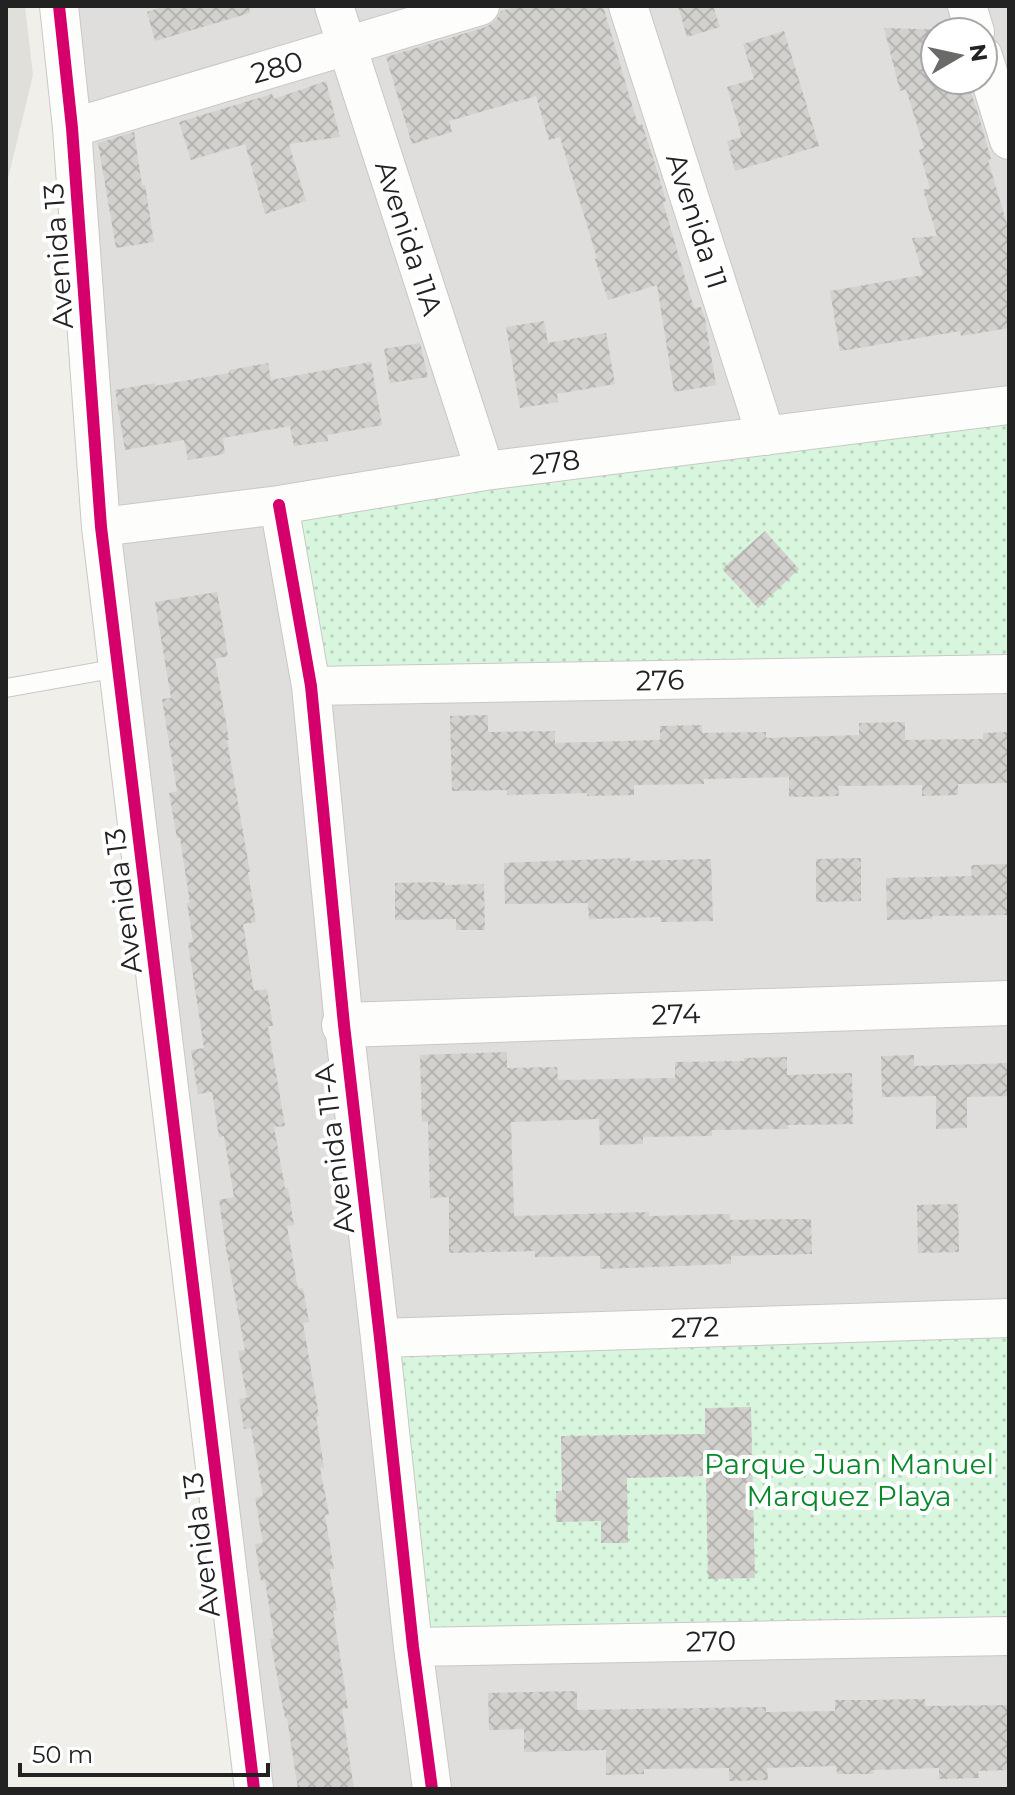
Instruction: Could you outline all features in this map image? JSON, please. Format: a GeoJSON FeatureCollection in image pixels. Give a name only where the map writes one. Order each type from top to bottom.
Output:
{"type":"FeatureCollection","features":[{"type":"Feature","properties":{"kind":"street","name":"Avenida 13"},"geometry":{"type":"LineString","coordinates":[[59,6],[72,128],[101,527],[254,1789]]}},
{"type":"Feature","properties":{"kind":"street","name":"Avenida 11A"},"geometry":{"type":"LineString","coordinates":[[334,6],[485,471]]}},
{"type":"Feature","properties":{"kind":"street","name":"280"},"geometry":{"type":"LineString","coordinates":[[72,128],[480,6]]}},
{"type":"Feature","properties":{"kind":"street","name":"Avenida 11"},"geometry":{"type":"LineString","coordinates":[[628,6],[766,436]]}},
{"type":"Feature","properties":{"kind":"street"},"geometry":{"type":"LineString","coordinates":[[995,96],[1009,140]]}},
{"type":"Feature","properties":{"kind":"street","name":"278"},"geometry":{"type":"LineString","coordinates":[[101,527],[279,505],[485,471],[1009,405]]}},
{"type":"Feature","properties":{"kind":"street","name":"Avenida 11-A"},"geometry":{"type":"LineString","coordinates":[[279,505],[311,686],[344,1025],[413,1647],[432,1789]]}},
{"type":"Feature","properties":{"kind":"street","name":"276"},"geometry":{"type":"LineString","coordinates":[[311,686],[1009,674]]}},
{"type":"Feature","properties":{"kind":"street","name":"274"},"geometry":{"type":"LineString","coordinates":[[344,1025],[1009,1003]]}},
{"type":"Feature","properties":{"kind":"street","name":"272"},"geometry":{"type":"LineString","coordinates":[[380,1338],[1009,1318]]}},
{"type":"Feature","properties":{"kind":"street","name":"270"},"geometry":{"type":"LineString","coordinates":[[413,1647],[1009,1636]]}},
{"type":"Feature","properties":{"kind":"lane"},"geometry":{"type":"LineString","coordinates":[[6,688],[118,668]]}},
{"type":"Feature","properties":{"kind":"shaded area"},"geometry":{"type":"Polygon","coordinates":[[[6,6],[25,6],[33,75],[6,187],[6,6]]]}},
{"type":"Feature","properties":{"kind":"shaded area"},"geometry":{"type":"Polygon","coordinates":[[[59,6],[1009,6],[1009,1789],[254,1789],[59,6]]]}},
{"type":"Feature","properties":{"kind":"green space"},"geometry":{"type":"Polygon","coordinates":[[[1009,405],[1009,674],[311,686],[279,505],[1009,405]]]}},
{"type":"Feature","properties":{"kind":"green space","name":"Parque Juan Manuel Marquez Playa"},"geometry":{"type":"Polygon","coordinates":[[[1009,1318],[1009,1636],[413,1647],[380,1338],[1009,1318]]]}},
{"type":"Feature","properties":{"kind":"building"},"geometry":{"type":"Polygon","coordinates":[[[165,6],[249,6],[250,13],[155,41],[147,12],[165,6]]]}},
{"type":"Feature","properties":{"kind":"building"},"geometry":{"type":"Polygon","coordinates":[[[519,6],[603,6],[638,125],[642,124],[655,164],[694,308],[701,307],[705,319],[716,385],[674,392],[657,285],[608,300],[560,137],[549,140],[536,96],[449,121],[452,132],[412,144],[386,57],[486,27],[496,20],[501,11],[519,6]]]}},
{"type":"Feature","properties":{"kind":"building"},"geometry":{"type":"Polygon","coordinates":[[[678,6],[713,6],[720,27],[687,37],[678,6]]]}},
{"type":"Feature","properties":{"kind":"building"},"geometry":{"type":"Polygon","coordinates":[[[884,28],[919,29],[919,96],[972,96],[1009,231],[1009,328],[961,336],[960,331],[840,351],[830,291],[923,275],[912,238],[937,236],[923,190],[930,188],[919,150],[924,148],[906,89],[900,91],[884,28]]]}},
{"type":"Feature","properties":{"kind":"building"},"geometry":{"type":"Polygon","coordinates":[[[784,31],[819,146],[735,171],[727,141],[742,137],[727,87],[754,79],[743,44],[784,31]]]}},
{"type":"Feature","properties":{"kind":"building"},"geometry":{"type":"Polygon","coordinates":[[[326,81],[340,137],[289,144],[306,201],[265,214],[245,144],[191,160],[179,122],[272,94],[274,99],[326,81]]]}},
{"type":"Feature","properties":{"kind":"building"},"geometry":{"type":"Polygon","coordinates":[[[134,132],[154,242],[116,248],[98,143],[134,132]]]}},
{"type":"Feature","properties":{"kind":"building"},"geometry":{"type":"Polygon","coordinates":[[[544,321],[548,343],[606,333],[615,384],[557,394],[558,402],[520,408],[506,327],[544,321]]]}},
{"type":"Feature","properties":{"kind":"building"},"geometry":{"type":"Polygon","coordinates":[[[420,343],[428,377],[390,383],[384,349],[420,343]]]}},
{"type":"Feature","properties":{"kind":"building"},"geometry":{"type":"Polygon","coordinates":[[[371,362],[382,425],[327,435],[328,441],[294,446],[290,426],[223,438],[225,454],[188,460],[184,440],[125,450],[115,390],[229,373],[229,370],[268,363],[271,380],[371,362]]]}},
{"type":"Feature","properties":{"kind":"building"},"geometry":{"type":"Polygon","coordinates":[[[765,531],[799,569],[758,608],[722,569],[765,531]]]}},
{"type":"Feature","properties":{"kind":"building"},"geometry":{"type":"Polygon","coordinates":[[[217,592],[228,656],[215,659],[256,922],[243,924],[254,991],[267,989],[273,1026],[268,1026],[285,1126],[274,1127],[294,1225],[287,1226],[298,1289],[303,1288],[309,1322],[303,1323],[319,1416],[316,1417],[324,1467],[320,1468],[329,1514],[325,1515],[334,1569],[329,1569],[337,1610],[333,1611],[348,1708],[342,1709],[354,1789],[298,1789],[270,1639],[274,1638],[265,1580],[261,1581],[255,1544],[263,1543],[255,1498],[263,1496],[251,1428],[244,1429],[239,1399],[247,1398],[238,1351],[245,1350],[219,1200],[234,1197],[224,1136],[219,1137],[212,1092],[198,1094],[191,1050],[204,1048],[188,943],[193,942],[187,903],[190,903],[169,793],[177,791],[162,699],[171,698],[155,602],[217,592]]]}},
{"type":"Feature","properties":{"kind":"building"},"geometry":{"type":"Polygon","coordinates":[[[488,715],[488,732],[555,731],[555,743],[660,740],[660,726],[702,725],[702,733],[766,732],[766,738],[859,735],[859,723],[905,722],[905,740],[983,739],[983,733],[1009,732],[1009,783],[958,784],[958,795],[922,796],[922,785],[838,786],[839,796],[789,797],[789,777],[704,779],[704,784],[634,785],[634,795],[507,795],[507,790],[452,791],[450,716],[488,715]]]}},
{"type":"Feature","properties":{"kind":"building"},"geometry":{"type":"Polygon","coordinates":[[[630,858],[630,861],[711,859],[713,921],[661,922],[660,917],[589,919],[588,903],[505,904],[504,863],[630,858]]]}},
{"type":"Feature","properties":{"kind":"building"},"geometry":{"type":"Polygon","coordinates":[[[861,858],[861,901],[816,902],[816,859],[861,858]]]}},
{"type":"Feature","properties":{"kind":"building"},"geometry":{"type":"Polygon","coordinates":[[[1009,864],[1009,915],[887,920],[886,878],[972,876],[971,865],[1009,864]]]}},
{"type":"Feature","properties":{"kind":"building"},"geometry":{"type":"Polygon","coordinates":[[[444,882],[445,885],[484,884],[485,930],[456,930],[456,919],[395,920],[395,883],[444,882]]]}},
{"type":"Feature","properties":{"kind":"building"},"geometry":{"type":"Polygon","coordinates":[[[507,1052],[507,1068],[557,1067],[558,1080],[675,1078],[675,1062],[744,1061],[744,1058],[787,1057],[787,1075],[852,1073],[853,1124],[712,1130],[712,1136],[643,1137],[643,1144],[600,1145],[599,1119],[511,1122],[514,1216],[649,1212],[649,1216],[730,1214],[730,1220],[811,1219],[812,1254],[731,1256],[731,1264],[600,1269],[600,1256],[535,1257],[535,1251],[449,1253],[449,1197],[430,1198],[428,1122],[422,1122],[420,1055],[507,1052]]]}},
{"type":"Feature","properties":{"kind":"building"},"geometry":{"type":"Polygon","coordinates":[[[914,1055],[914,1066],[1009,1063],[1009,1096],[967,1097],[967,1128],[936,1129],[936,1096],[882,1097],[881,1056],[914,1055]]]}},
{"type":"Feature","properties":{"kind":"building"},"geometry":{"type":"Polygon","coordinates":[[[958,1204],[959,1252],[918,1253],[917,1205],[958,1204]]]}},
{"type":"Feature","properties":{"kind":"building"},"geometry":{"type":"Polygon","coordinates":[[[751,1407],[755,1578],[708,1579],[706,1476],[627,1478],[628,1543],[601,1543],[601,1521],[556,1522],[556,1491],[562,1491],[561,1436],[705,1434],[705,1408],[751,1407]]]}},
{"type":"Feature","properties":{"kind":"building"},"geometry":{"type":"Polygon","coordinates":[[[577,1691],[577,1710],[766,1707],[766,1712],[835,1711],[835,1700],[925,1699],[925,1706],[1009,1705],[1009,1770],[978,1771],[979,1778],[939,1779],[939,1768],[837,1774],[836,1766],[767,1768],[768,1780],[729,1781],[729,1768],[644,1769],[644,1774],[606,1775],[606,1750],[524,1752],[524,1729],[489,1730],[488,1693],[577,1691]]]}},
{"type":"Feature","properties":{"kind":"cycle path"},"geometry":{"type":"LineString","coordinates":[[59,6],[72,128],[101,527],[254,1789]]}},
{"type":"Feature","properties":{"kind":"cycle path"},"geometry":{"type":"LineString","coordinates":[[279,505],[311,686],[344,1025],[413,1647],[432,1789]]}}]}
